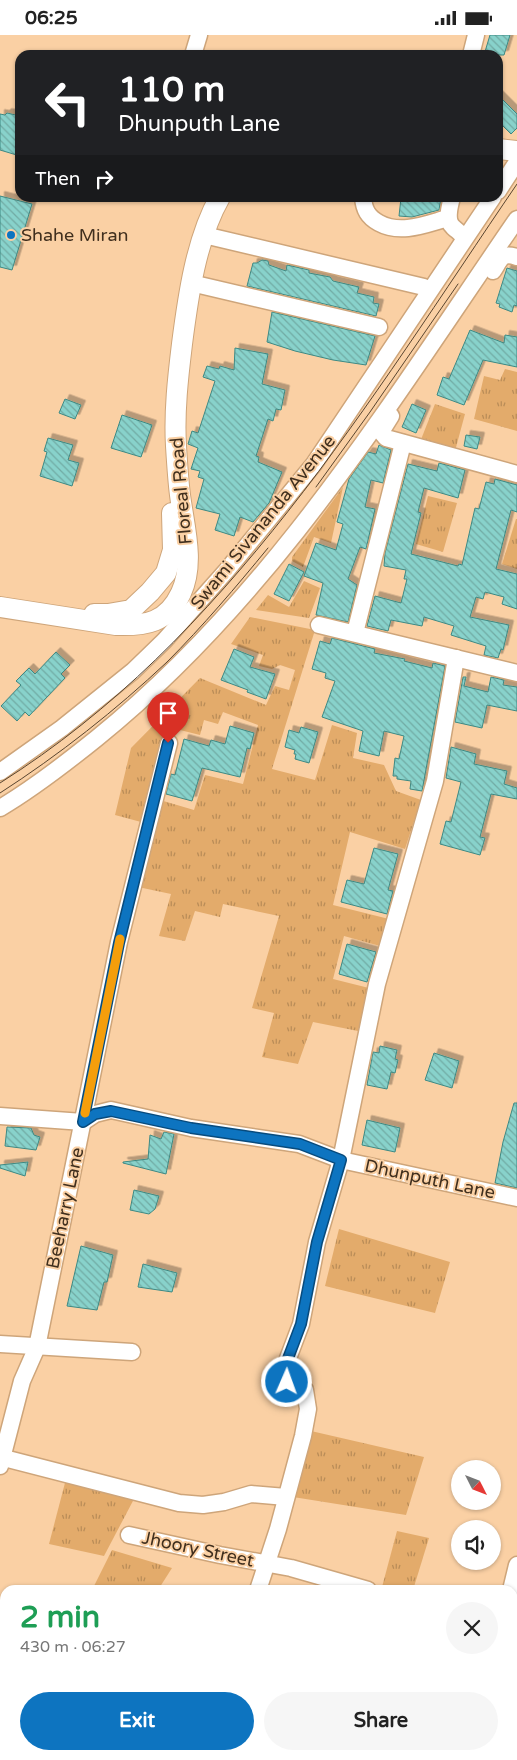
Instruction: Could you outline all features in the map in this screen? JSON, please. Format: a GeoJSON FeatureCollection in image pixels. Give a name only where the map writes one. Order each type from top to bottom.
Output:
{"type":"FeatureCollection","features":[{"type":"Feature","properties":{"kind":"main road"},"geometry":{"type":"LineString","coordinates":[[503,150],[517,151]]}},
{"type":"Feature","properties":{"kind":"main road","name":"Floreal Road"},"geometry":{"type":"LineString","coordinates":[[0,607],[133,626],[156,621],[168,613],[182,591],[187,569],[187,542],[180,495],[176,445],[178,381],[191,283],[204,235],[217,202]]}},
{"type":"Feature","properties":{"kind":"main road"},"geometry":{"type":"LineString","coordinates":[[42,613],[108,614],[131,610],[166,573],[173,551],[172,508],[176,445]]}},
{"type":"Feature","properties":{"kind":"street"},"geometry":{"type":"LineString","coordinates":[[195,50],[199,35]]}},
{"type":"Feature","properties":{"kind":"street"},"geometry":{"type":"LineString","coordinates":[[472,50],[476,35]]}},
{"type":"Feature","properties":{"kind":"street","name":"Swami Sivananda Avenue"},"geometry":{"type":"LineString","coordinates":[[503,183],[517,162]]}},
{"type":"Feature","properties":{"kind":"street"},"geometry":{"type":"LineString","coordinates":[[363,202],[363,206],[370,218],[386,227],[400,229],[416,227],[448,217]]}},
{"type":"Feature","properties":{"kind":"street"},"geometry":{"type":"LineString","coordinates":[[451,202],[448,217],[452,227],[461,232],[464,239]]}},
{"type":"Feature","properties":{"kind":"street","name":"Swami Sivananda Avenue"},"geometry":{"type":"LineString","coordinates":[[0,772],[62,729],[126,676],[164,641],[227,570],[314,464],[490,202]]}},
{"type":"Feature","properties":{"kind":"street"},"geometry":{"type":"LineString","coordinates":[[0,808],[17,798],[74,756],[128,713],[179,666],[231,610],[332,486],[517,219]]}},
{"type":"Feature","properties":{"kind":"street"},"geometry":{"type":"LineString","coordinates":[[204,235],[424,287]]}},
{"type":"Feature","properties":{"kind":"street"},"geometry":{"type":"LineString","coordinates":[[512,255],[502,258],[381,432],[386,438],[517,474]]}},
{"type":"Feature","properties":{"kind":"street"},"geometry":{"type":"LineString","coordinates":[[191,283],[379,327]]}},
{"type":"Feature","properties":{"kind":"street"},"geometry":{"type":"LineString","coordinates":[[355,633],[403,443]]}},
{"type":"Feature","properties":{"kind":"street"},"geometry":{"type":"LineString","coordinates":[[319,625],[517,673]]}},
{"type":"Feature","properties":{"kind":"street"},"geometry":{"type":"LineString","coordinates":[[259,1585],[286,1497],[308,1409],[305,1390],[287,1382],[284,1369],[301,1324],[317,1242],[341,1160],[377,984],[435,781],[456,657]]}},
{"type":"Feature","properties":{"kind":"street","name":"Beeharry Lane"},"geometry":{"type":"LineString","coordinates":[[1,1460],[22,1381],[37,1347],[119,943],[168,743]]}},
{"type":"Feature","properties":{"kind":"street","name":"Dhunputh Lane"},"geometry":{"type":"LineString","coordinates":[[83,1122],[95,1114],[111,1111],[191,1128],[300,1144],[341,1160],[517,1198]]}},
{"type":"Feature","properties":{"kind":"street"},"geometry":{"type":"LineString","coordinates":[[0,1116],[83,1122]]}},
{"type":"Feature","properties":{"kind":"street"},"geometry":{"type":"LineString","coordinates":[[0,1344],[132,1351]]}},
{"type":"Feature","properties":{"kind":"street"},"geometry":{"type":"LineString","coordinates":[[1,1460],[179,1503],[203,1505],[224,1502],[252,1494],[286,1497]]}},
{"type":"Feature","properties":{"kind":"street","name":"Jhoory Street"},"geometry":{"type":"LineString","coordinates":[[129,1535],[292,1568],[351,1585]]}},
{"type":"Feature","properties":{"kind":"street"},"geometry":{"type":"LineString","coordinates":[[513,1585],[517,1565]]}},
{"type":"Feature","properties":{"kind":"green space"},"geometry":{"type":"Polygon","coordinates":[[[505,369],[517,372],[517,431],[474,419],[484,376],[500,380],[505,369]]]}},
{"type":"Feature","properties":{"kind":"green space"},"geometry":{"type":"Polygon","coordinates":[[[435,404],[465,414],[455,451],[420,442],[435,404]]]}},
{"type":"Feature","properties":{"kind":"green space"},"geometry":{"type":"Polygon","coordinates":[[[343,487],[331,543],[314,537],[303,567],[292,561],[292,557],[343,487]]]}},
{"type":"Feature","properties":{"kind":"green space"},"geometry":{"type":"Polygon","coordinates":[[[428,496],[457,503],[443,552],[416,544],[428,496]]]}},
{"type":"Feature","properties":{"kind":"green space"},"geometry":{"type":"Polygon","coordinates":[[[517,519],[517,569],[502,564],[517,519]]]}},
{"type":"Feature","properties":{"kind":"green space"},"geometry":{"type":"Polygon","coordinates":[[[304,581],[320,588],[309,618],[256,610],[268,595],[289,607],[304,581]]]}},
{"type":"Feature","properties":{"kind":"green space"},"geometry":{"type":"Polygon","coordinates":[[[250,617],[315,630],[272,769],[315,780],[332,725],[357,733],[353,758],[384,765],[396,791],[421,800],[405,849],[350,832],[333,905],[389,919],[380,946],[344,936],[333,979],[369,988],[358,1031],[313,1022],[298,1064],[262,1057],[274,1013],[252,1008],[279,916],[223,904],[220,917],[195,911],[185,941],[159,936],[171,894],[138,887],[160,800],[194,810],[205,775],[243,784],[258,725],[223,712],[218,724],[204,720],[200,735],[180,730],[164,740],[141,822],[115,815],[131,748],[200,678],[266,705],[275,686],[289,690],[295,670],[280,665],[272,669],[259,666],[263,655],[231,644],[250,617]]]}},
{"type":"Feature","properties":{"kind":"green space"},"geometry":{"type":"Polygon","coordinates":[[[339,1229],[450,1262],[435,1313],[325,1286],[339,1229]]]}},
{"type":"Feature","properties":{"kind":"green space"},"geometry":{"type":"Polygon","coordinates":[[[311,1431],[424,1457],[406,1515],[293,1497],[311,1431]]]}},
{"type":"Feature","properties":{"kind":"green space"},"geometry":{"type":"Polygon","coordinates":[[[66,1479],[134,1499],[104,1556],[49,1544],[66,1479]]]}},
{"type":"Feature","properties":{"kind":"green space"},"geometry":{"type":"Polygon","coordinates":[[[397,1531],[429,1538],[415,1585],[383,1585],[397,1531]]]}},
{"type":"Feature","properties":{"kind":"green space"},"geometry":{"type":"Polygon","coordinates":[[[112,1550],[172,1568],[161,1585],[94,1585],[112,1550]]]}},
{"type":"Feature","properties":{"kind":"building"},"geometry":{"type":"Polygon","coordinates":[[[490,35],[510,35],[504,55],[503,50],[486,50],[490,35]]]}},
{"type":"Feature","properties":{"kind":"building"},"geometry":{"type":"Polygon","coordinates":[[[503,100],[517,114],[517,128],[511,134],[503,126],[503,100]]]}},
{"type":"Feature","properties":{"kind":"building"},"geometry":{"type":"Polygon","coordinates":[[[7,113],[15,115],[15,154],[0,150],[0,114],[5,115],[7,113]]]}},
{"type":"Feature","properties":{"kind":"building","name":"Shahe Miran"},"geometry":{"type":"Polygon","coordinates":[[[0,196],[15,200],[15,202],[32,204],[12,270],[0,267],[0,196]]]}},
{"type":"Feature","properties":{"kind":"building"},"geometry":{"type":"Polygon","coordinates":[[[401,202],[440,202],[439,210],[412,217],[399,216],[401,202]]]}},
{"type":"Feature","properties":{"kind":"building"},"geometry":{"type":"Polygon","coordinates":[[[262,260],[268,261],[269,265],[286,271],[287,265],[309,270],[309,273],[330,277],[333,281],[359,287],[357,293],[374,297],[373,303],[379,304],[376,316],[247,286],[253,263],[262,260]]]}},
{"type":"Feature","properties":{"kind":"building"},"geometry":{"type":"Polygon","coordinates":[[[507,268],[517,271],[517,306],[514,305],[512,312],[499,307],[500,304],[496,303],[507,268]]]}},
{"type":"Feature","properties":{"kind":"building"},"geometry":{"type":"Polygon","coordinates":[[[272,312],[375,336],[366,365],[333,360],[267,342],[272,312]]]}},
{"type":"Feature","properties":{"kind":"building"},"geometry":{"type":"Polygon","coordinates":[[[470,330],[504,343],[505,335],[517,337],[517,367],[483,360],[464,405],[437,395],[443,377],[449,379],[470,330]]]}},
{"type":"Feature","properties":{"kind":"building"},"geometry":{"type":"Polygon","coordinates":[[[235,348],[268,354],[262,384],[285,390],[281,410],[276,409],[273,421],[268,419],[256,456],[259,457],[258,462],[282,472],[269,503],[253,522],[240,517],[234,536],[215,530],[220,514],[196,508],[204,479],[198,477],[200,471],[191,469],[198,448],[188,444],[192,431],[198,433],[215,381],[203,377],[207,366],[219,369],[220,366],[234,370],[235,348]]]}},
{"type":"Feature","properties":{"kind":"building"},"geometry":{"type":"Polygon","coordinates":[[[65,399],[81,405],[75,419],[59,413],[65,399]]]}},
{"type":"Feature","properties":{"kind":"building"},"geometry":{"type":"Polygon","coordinates":[[[412,404],[426,410],[416,433],[402,427],[412,404]]]}},
{"type":"Feature","properties":{"kind":"building"},"geometry":{"type":"Polygon","coordinates":[[[122,415],[152,425],[141,457],[111,448],[122,415]]]}},
{"type":"Feature","properties":{"kind":"building"},"geometry":{"type":"Polygon","coordinates":[[[466,435],[480,437],[477,449],[464,446],[466,435]]]}},
{"type":"Feature","properties":{"kind":"building"},"geometry":{"type":"Polygon","coordinates":[[[48,438],[73,445],[68,460],[79,463],[72,486],[40,476],[47,452],[44,451],[48,438]]]}},
{"type":"Feature","properties":{"kind":"building"},"geometry":{"type":"Polygon","coordinates":[[[379,445],[391,450],[383,483],[371,480],[365,507],[375,509],[366,549],[360,547],[348,579],[357,585],[348,622],[316,615],[323,583],[304,576],[316,543],[336,550],[343,524],[337,522],[349,479],[368,452],[376,454],[379,445]]]}},
{"type":"Feature","properties":{"kind":"building"},"geometry":{"type":"Polygon","coordinates":[[[439,463],[465,470],[458,498],[424,488],[418,512],[421,513],[411,554],[458,566],[459,564],[462,565],[475,508],[479,509],[486,482],[494,484],[495,479],[517,485],[517,512],[511,510],[496,569],[517,574],[517,609],[502,604],[504,597],[485,592],[483,599],[476,597],[470,617],[509,625],[503,650],[501,649],[498,658],[484,655],[486,646],[451,635],[454,626],[424,617],[422,626],[391,620],[388,631],[367,626],[375,596],[401,603],[407,579],[404,579],[406,570],[384,566],[385,553],[408,464],[437,471],[439,463]]]}},
{"type":"Feature","properties":{"kind":"building"},"geometry":{"type":"Polygon","coordinates":[[[289,564],[304,572],[289,601],[274,594],[289,564]]]}},
{"type":"Feature","properties":{"kind":"building"},"geometry":{"type":"Polygon","coordinates":[[[332,638],[375,649],[374,653],[405,659],[404,661],[432,668],[433,663],[445,666],[422,791],[410,789],[411,781],[397,779],[397,776],[393,776],[395,758],[399,759],[404,736],[384,731],[379,756],[359,751],[363,731],[322,717],[335,681],[325,678],[326,673],[312,669],[320,641],[330,644],[332,638]]]}},
{"type":"Feature","properties":{"kind":"building"},"geometry":{"type":"Polygon","coordinates":[[[234,649],[254,657],[250,667],[275,674],[266,699],[221,680],[234,649]]]}},
{"type":"Feature","properties":{"kind":"building"},"geometry":{"type":"Polygon","coordinates":[[[56,652],[70,665],[61,674],[65,678],[29,716],[25,712],[17,721],[1,706],[21,685],[16,681],[29,668],[35,674],[56,652]]]}},
{"type":"Feature","properties":{"kind":"building"},"geometry":{"type":"Polygon","coordinates":[[[463,677],[466,677],[464,686],[488,692],[491,677],[504,680],[503,685],[517,687],[517,711],[487,705],[482,728],[455,722],[463,677]]]}},
{"type":"Feature","properties":{"kind":"building"},"geometry":{"type":"Polygon","coordinates":[[[230,726],[254,733],[250,749],[247,748],[240,777],[202,768],[192,801],[166,794],[171,774],[175,775],[184,739],[209,746],[211,740],[225,744],[230,726]]]}},
{"type":"Feature","properties":{"kind":"building"},"geometry":{"type":"Polygon","coordinates":[[[301,727],[318,732],[309,763],[295,759],[295,750],[285,747],[289,730],[299,733],[301,727]]]}},
{"type":"Feature","properties":{"kind":"building"},"geometry":{"type":"Polygon","coordinates":[[[451,747],[476,754],[474,764],[507,771],[504,784],[517,788],[517,799],[491,794],[480,837],[485,838],[480,855],[440,844],[446,821],[451,822],[461,782],[446,778],[451,747]]]}},
{"type":"Feature","properties":{"kind":"building"},"geometry":{"type":"Polygon","coordinates":[[[374,848],[398,854],[388,890],[393,891],[387,914],[341,902],[347,880],[364,884],[374,848]]]}},
{"type":"Feature","properties":{"kind":"building"},"geometry":{"type":"Polygon","coordinates":[[[347,944],[376,952],[367,982],[339,974],[347,944]]]}},
{"type":"Feature","properties":{"kind":"building"},"geometry":{"type":"Polygon","coordinates":[[[380,1046],[397,1050],[395,1059],[398,1060],[395,1073],[391,1072],[387,1089],[367,1085],[373,1052],[379,1053],[380,1046]]]}},
{"type":"Feature","properties":{"kind":"building"},"geometry":{"type":"Polygon","coordinates":[[[434,1053],[459,1061],[452,1088],[425,1080],[434,1053]]]}},
{"type":"Feature","properties":{"kind":"building"},"geometry":{"type":"Polygon","coordinates":[[[514,1103],[517,1103],[517,1188],[495,1183],[503,1142],[514,1103]]]}},
{"type":"Feature","properties":{"kind":"building"},"geometry":{"type":"Polygon","coordinates":[[[367,1120],[400,1128],[395,1152],[362,1145],[367,1120]]]}},
{"type":"Feature","properties":{"kind":"building"},"geometry":{"type":"Polygon","coordinates":[[[7,1127],[31,1128],[34,1135],[40,1137],[36,1150],[5,1146],[7,1127]]]}},
{"type":"Feature","properties":{"kind":"building"},"geometry":{"type":"Polygon","coordinates":[[[164,1132],[174,1134],[166,1174],[123,1163],[148,1159],[150,1135],[161,1139],[164,1132]]]}},
{"type":"Feature","properties":{"kind":"building"},"geometry":{"type":"Polygon","coordinates":[[[28,1162],[25,1176],[0,1168],[0,1165],[28,1162]]]}},
{"type":"Feature","properties":{"kind":"building"},"geometry":{"type":"Polygon","coordinates":[[[134,1190],[159,1196],[155,1209],[149,1214],[130,1210],[134,1190]]]}},
{"type":"Feature","properties":{"kind":"building"},"geometry":{"type":"Polygon","coordinates":[[[81,1246],[113,1255],[107,1282],[104,1282],[97,1310],[67,1306],[81,1246]]]}},
{"type":"Feature","properties":{"kind":"building"},"geometry":{"type":"Polygon","coordinates":[[[143,1264],[177,1273],[172,1292],[138,1287],[143,1264]]]}},
{"type":"Feature","properties":{"kind":"tram line"},"geometry":{"type":"LineString","coordinates":[[0,783],[81,725],[156,660],[224,588],[288,511],[348,431],[406,349],[517,184]]}},
{"type":"Feature","properties":{"kind":"tram line"},"geometry":{"type":"LineString","coordinates":[[316,487],[458,284]]}},
{"type":"Feature","properties":{"kind":"tram line"},"geometry":{"type":"LineString","coordinates":[[0,793],[65,748],[148,680],[206,620],[268,548]]}},
{"type":"Feature","properties":{"kind":"slow traffic"},"geometry":{"type":"LineString","coordinates":[[85,1113],[120,939]]}},
{"type":"Feature","properties":{"kind":"place","name":"Shahe Miran"},"geometry":{"type":"Point","coordinates":[11,235]}},
{"type":"Feature","properties":{"kind":"route"},"geometry":{"type":"LineString","coordinates":[[168,743],[119,943],[83,1122],[95,1114],[111,1111],[191,1128],[300,1144],[341,1160],[317,1242],[301,1324],[284,1369],[287,1382]]}}]}
